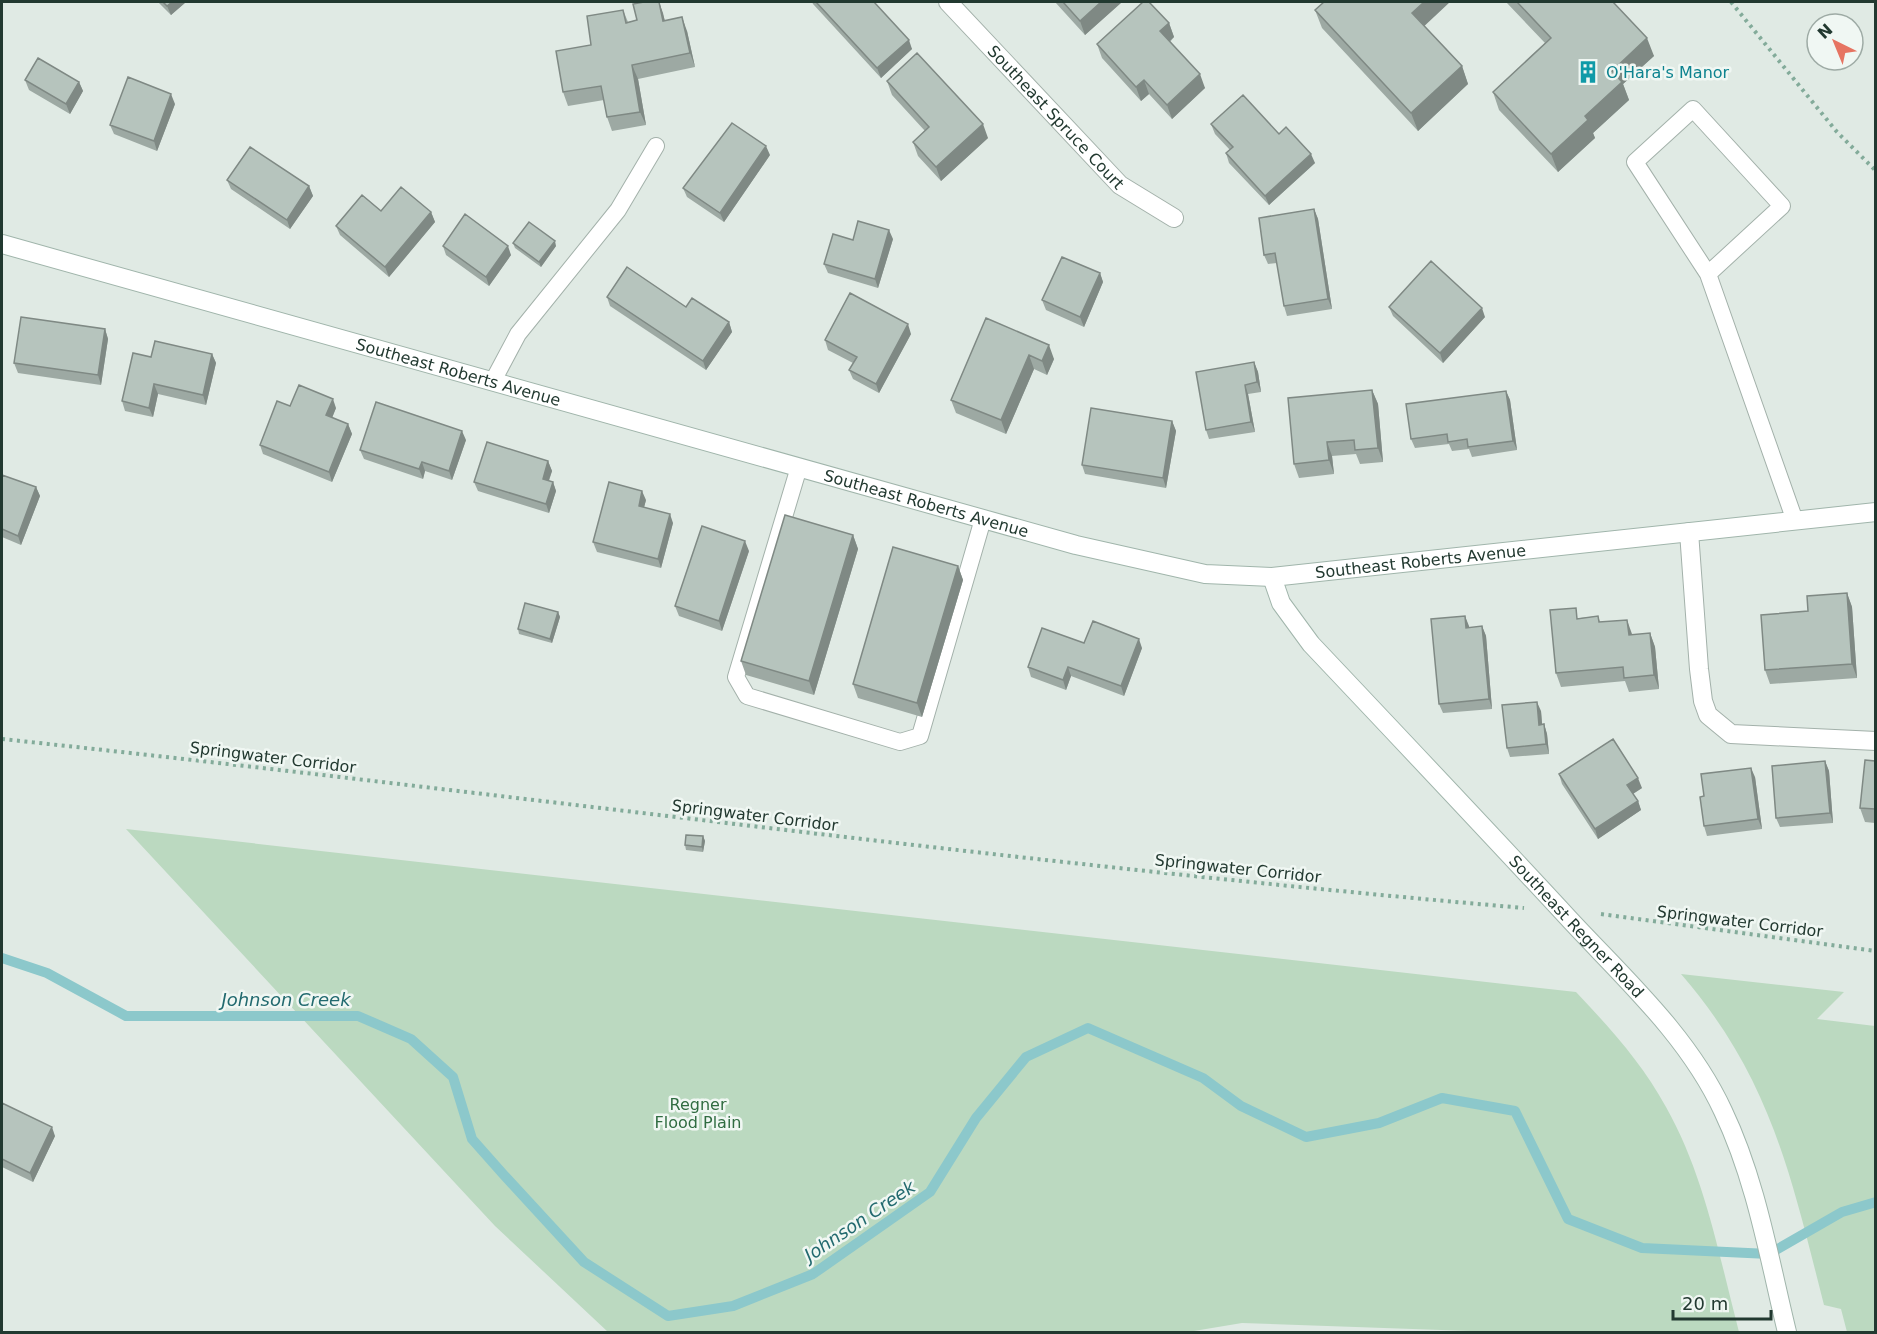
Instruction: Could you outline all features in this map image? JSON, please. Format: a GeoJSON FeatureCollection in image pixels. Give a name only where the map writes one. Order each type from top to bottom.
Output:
{"type":"FeatureCollection","features":[{"type":"Feature","properties":{"kind":"street","name":"Southeast Spruce Court"},"geometry":{"type":"LineString","coordinates":[[948,2],[1120,185],[1173,218]]}},
{"type":"Feature","properties":{"kind":"street","name":"Southeast Roberts Avenue"},"geometry":{"type":"LineString","coordinates":[[2,244],[1076,545],[1205,574],[1272,577],[1875,512]]}},
{"type":"Feature","properties":{"kind":"street"},"geometry":{"type":"LineString","coordinates":[[1689,532],[1699,669],[1703,702],[1708,715],[1731,734],[1875,741]]}},
{"type":"Feature","properties":{"kind":"street","name":"Southeast Regner Road"},"geometry":{"type":"LineString","coordinates":[[1272,577],[1287,613],[1311,644],[1577,927],[1683,1044],[1723,1110],[1752,1189],[1787,1332]]}},
{"type":"Feature","properties":{"kind":"lane"},"geometry":{"type":"LineString","coordinates":[[1708,274],[1782,206],[1693,109],[1635,162],[1708,274],[1795,521]]}},
{"type":"Feature","properties":{"kind":"lane"},"geometry":{"type":"LineString","coordinates":[[493,381],[518,334],[618,210],[656,146]]}},
{"type":"Feature","properties":{"kind":"lane"},"geometry":{"type":"LineString","coordinates":[[799,467],[736,677],[747,696],[900,742],[920,736],[983,519]]}},
{"type":"Feature","properties":{"kind":"path"},"geometry":{"type":"LineString","coordinates":[[1731,2],[1837,132],[1875,171]]}},
{"type":"Feature","properties":{"kind":"path","name":"Springwater Corridor"},"geometry":{"type":"LineString","coordinates":[[2,739],[511,797],[867,842],[1507,906]]}},
{"type":"Feature","properties":{"kind":"path","name":"Springwater Corridor"},"geometry":{"type":"LineString","coordinates":[[1601,915],[1875,951]]}},
{"type":"Feature","properties":{"kind":"green space","name":"Regner Flood Plain"},"geometry":{"type":"Polygon","coordinates":[[[126,829],[1576,992],[1636,1061],[1657,1091],[1680,1133],[1710,1217],[1739,1332],[1498,1332],[1242,1323],[1188,1332],[608,1332],[495,1226],[126,829]]]}},
{"type":"Feature","properties":{"kind":"green space"},"geometry":{"type":"Polygon","coordinates":[[[1681,974],[1844,992],[1817,1019],[1875,1026],[1875,1332],[1847,1332],[1841,1309],[1824,1305],[1788,1171],[1757,1090],[1737,1051],[1712,1013],[1681,974]]]}},
{"type":"Feature","properties":{"kind":"building"},"geometry":{"type":"Polygon","coordinates":[[[659,2],[663,21],[682,17],[690,53],[632,65],[640,112],[607,117],[601,86],[563,92],[556,51],[591,45],[587,16],[623,10],[626,23],[637,20],[633,4],[659,2]]]}},
{"type":"Feature","properties":{"kind":"building"},"geometry":{"type":"Polygon","coordinates":[[[816,2],[874,2],[909,40],[877,68],[816,2]]]}},
{"type":"Feature","properties":{"kind":"building"},"geometry":{"type":"Polygon","coordinates":[[[1063,2],[1101,2],[1080,21],[1063,2]]]}},
{"type":"Feature","properties":{"kind":"building"},"geometry":{"type":"Polygon","coordinates":[[[1143,2],[1149,2],[1169,23],[1160,31],[1200,74],[1167,105],[1144,80],[1136,87],[1097,44],[1143,2]]]}},
{"type":"Feature","properties":{"kind":"building"},"geometry":{"type":"Polygon","coordinates":[[[1324,2],[1424,2],[1412,13],[1462,66],[1411,113],[1315,10],[1324,2]]]}},
{"type":"Feature","properties":{"kind":"building","name":"O'Hara's Manor"},"geometry":{"type":"Polygon","coordinates":[[[1517,2],[1613,2],[1647,38],[1612,71],[1622,82],[1585,116],[1588,120],[1551,154],[1493,92],[1551,38],[1517,2]]]}},
{"type":"Feature","properties":{"kind":"building"},"geometry":{"type":"Polygon","coordinates":[[[917,53],[983,124],[936,167],[913,142],[929,127],[887,81],[917,53]]]}},
{"type":"Feature","properties":{"kind":"building"},"geometry":{"type":"Polygon","coordinates":[[[38,58],[79,82],[66,104],[25,80],[38,58]]]}},
{"type":"Feature","properties":{"kind":"building"},"geometry":{"type":"Polygon","coordinates":[[[128,77],[171,94],[154,141],[110,125],[128,77]]]}},
{"type":"Feature","properties":{"kind":"building"},"geometry":{"type":"Polygon","coordinates":[[[1243,95],[1279,134],[1286,127],[1311,154],[1265,196],[1226,153],[1233,147],[1211,124],[1243,95]]]}},
{"type":"Feature","properties":{"kind":"building"},"geometry":{"type":"Polygon","coordinates":[[[732,123],[766,146],[720,213],[683,188],[732,123]]]}},
{"type":"Feature","properties":{"kind":"building"},"geometry":{"type":"Polygon","coordinates":[[[250,147],[309,186],[287,220],[227,180],[250,147]]]}},
{"type":"Feature","properties":{"kind":"building"},"geometry":{"type":"Polygon","coordinates":[[[401,187],[431,212],[385,267],[336,226],[362,195],[381,211],[401,187]]]}},
{"type":"Feature","properties":{"kind":"building"},"geometry":{"type":"Polygon","coordinates":[[[1314,209],[1328,299],[1284,306],[1275,253],[1264,255],[1259,218],[1314,209]]]}},
{"type":"Feature","properties":{"kind":"building"},"geometry":{"type":"Polygon","coordinates":[[[465,214],[508,246],[486,277],[443,246],[465,214]]]}},
{"type":"Feature","properties":{"kind":"building"},"geometry":{"type":"Polygon","coordinates":[[[858,221],[889,230],[875,279],[824,264],[833,234],[853,240],[858,221]]]}},
{"type":"Feature","properties":{"kind":"building"},"geometry":{"type":"Polygon","coordinates":[[[529,222],[555,241],[539,262],[513,243],[529,222]]]}},
{"type":"Feature","properties":{"kind":"building"},"geometry":{"type":"Polygon","coordinates":[[[1062,257],[1100,273],[1080,317],[1042,300],[1062,257]]]}},
{"type":"Feature","properties":{"kind":"building"},"geometry":{"type":"Polygon","coordinates":[[[1431,261],[1482,308],[1440,353],[1389,307],[1431,261]]]}},
{"type":"Feature","properties":{"kind":"building"},"geometry":{"type":"Polygon","coordinates":[[[627,267],[686,307],[692,298],[729,322],[703,361],[607,297],[627,267]]]}},
{"type":"Feature","properties":{"kind":"building"},"geometry":{"type":"Polygon","coordinates":[[[850,293],[908,324],[876,384],[849,370],[857,357],[825,340],[850,293]]]}},
{"type":"Feature","properties":{"kind":"building"},"geometry":{"type":"Polygon","coordinates":[[[21,317],[105,329],[98,375],[14,363],[21,317]]]}},
{"type":"Feature","properties":{"kind":"building"},"geometry":{"type":"Polygon","coordinates":[[[986,318],[1049,345],[1042,361],[1029,355],[1001,420],[951,400],[986,318]]]}},
{"type":"Feature","properties":{"kind":"building"},"geometry":{"type":"Polygon","coordinates":[[[155,341],[212,354],[203,395],[154,384],[149,408],[122,401],[133,353],[151,357],[155,341]]]}},
{"type":"Feature","properties":{"kind":"building"},"geometry":{"type":"Polygon","coordinates":[[[1254,362],[1257,382],[1245,385],[1251,422],[1206,430],[1196,372],[1254,362]]]}},
{"type":"Feature","properties":{"kind":"building"},"geometry":{"type":"Polygon","coordinates":[[[299,385],[333,399],[326,415],[348,424],[329,472],[260,445],[277,401],[290,406],[299,385]]]}},
{"type":"Feature","properties":{"kind":"building"},"geometry":{"type":"Polygon","coordinates":[[[1372,390],[1378,448],[1355,450],[1354,440],[1327,442],[1329,460],[1294,464],[1288,398],[1372,390]]]}},
{"type":"Feature","properties":{"kind":"building"},"geometry":{"type":"Polygon","coordinates":[[[1506,391],[1513,441],[1468,447],[1467,439],[1448,442],[1447,434],[1411,439],[1406,404],[1506,391]]]}},
{"type":"Feature","properties":{"kind":"building"},"geometry":{"type":"Polygon","coordinates":[[[376,402],[462,431],[449,471],[422,462],[419,469],[360,450],[376,402]]]}},
{"type":"Feature","properties":{"kind":"building"},"geometry":{"type":"Polygon","coordinates":[[[1091,408],[1172,421],[1163,478],[1082,465],[1091,408]]]}},
{"type":"Feature","properties":{"kind":"building"},"geometry":{"type":"Polygon","coordinates":[[[487,442],[548,461],[543,479],[553,482],[546,504],[474,482],[487,442]]]}},
{"type":"Feature","properties":{"kind":"building"},"geometry":{"type":"Polygon","coordinates":[[[2,475],[36,487],[18,536],[2,529],[2,475]]]}},
{"type":"Feature","properties":{"kind":"building"},"geometry":{"type":"Polygon","coordinates":[[[609,482],[642,491],[639,506],[670,514],[658,559],[593,542],[609,482]]]}},
{"type":"Feature","properties":{"kind":"building"},"geometry":{"type":"Polygon","coordinates":[[[785,515],[853,535],[809,681],[741,661],[785,515]]]}},
{"type":"Feature","properties":{"kind":"building"},"geometry":{"type":"Polygon","coordinates":[[[702,526],[745,541],[719,621],[675,606],[702,526]]]}},
{"type":"Feature","properties":{"kind":"building"},"geometry":{"type":"Polygon","coordinates":[[[893,547],[958,566],[917,703],[853,684],[893,547]]]}},
{"type":"Feature","properties":{"kind":"building"},"geometry":{"type":"Polygon","coordinates":[[[1847,593],[1852,664],[1765,670],[1761,615],[1808,611],[1807,596],[1847,593]]]}},
{"type":"Feature","properties":{"kind":"building"},"geometry":{"type":"Polygon","coordinates":[[[525,603],[558,612],[550,639],[518,629],[525,603]]]}},
{"type":"Feature","properties":{"kind":"building"},"geometry":{"type":"Polygon","coordinates":[[[1576,608],[1577,619],[1598,616],[1599,622],[1627,620],[1629,635],[1650,633],[1654,675],[1624,678],[1623,667],[1556,673],[1550,610],[1576,608]]]}},
{"type":"Feature","properties":{"kind":"building"},"geometry":{"type":"Polygon","coordinates":[[[1465,616],[1466,628],[1482,626],[1489,699],[1439,704],[1431,619],[1465,616]]]}},
{"type":"Feature","properties":{"kind":"building"},"geometry":{"type":"Polygon","coordinates":[[[1093,621],[1139,639],[1121,686],[1068,667],[1063,680],[1028,667],[1042,628],[1084,643],[1093,621]]]}},
{"type":"Feature","properties":{"kind":"building"},"geometry":{"type":"Polygon","coordinates":[[[1537,702],[1539,725],[1544,724],[1546,744],[1507,748],[1502,705],[1537,702]]]}},
{"type":"Feature","properties":{"kind":"building"},"geometry":{"type":"Polygon","coordinates":[[[1613,739],[1638,778],[1627,785],[1638,801],[1595,829],[1559,774],[1613,739]]]}},
{"type":"Feature","properties":{"kind":"building"},"geometry":{"type":"Polygon","coordinates":[[[1865,760],[1875,761],[1875,809],[1860,808],[1865,760]]]}},
{"type":"Feature","properties":{"kind":"building"},"geometry":{"type":"Polygon","coordinates":[[[1825,761],[1830,813],[1776,818],[1772,766],[1825,761]]]}},
{"type":"Feature","properties":{"kind":"building"},"geometry":{"type":"Polygon","coordinates":[[[1751,768],[1758,819],[1704,826],[1700,797],[1704,796],[1701,774],[1751,768]]]}},
{"type":"Feature","properties":{"kind":"building"},"geometry":{"type":"Polygon","coordinates":[[[686,835],[703,836],[702,847],[685,845],[686,835]]]}},
{"type":"Feature","properties":{"kind":"building"},"geometry":{"type":"Polygon","coordinates":[[[2,1103],[52,1127],[30,1173],[2,1159],[2,1103]]]}},
{"type":"Feature","properties":{"kind":"waterway","name":"Johnson Creek"},"geometry":{"type":"LineString","coordinates":[[2,958],[47,973],[126,1016],[358,1016],[411,1039],[453,1077],[472,1139],[584,1262],[668,1316],[733,1306],[813,1274],[930,1192],[976,1118],[1026,1057],[1088,1028],[1203,1078],[1241,1106],[1306,1137],[1379,1123],[1442,1098],[1515,1111],[1568,1219],[1642,1248],[1769,1254],[1842,1212],[1876,1202]]}},
{"type":"Feature","properties":{"kind":"place","name":"O'Hara's Manor"},"geometry":{"type":"Point","coordinates":[1588,72]}}]}
